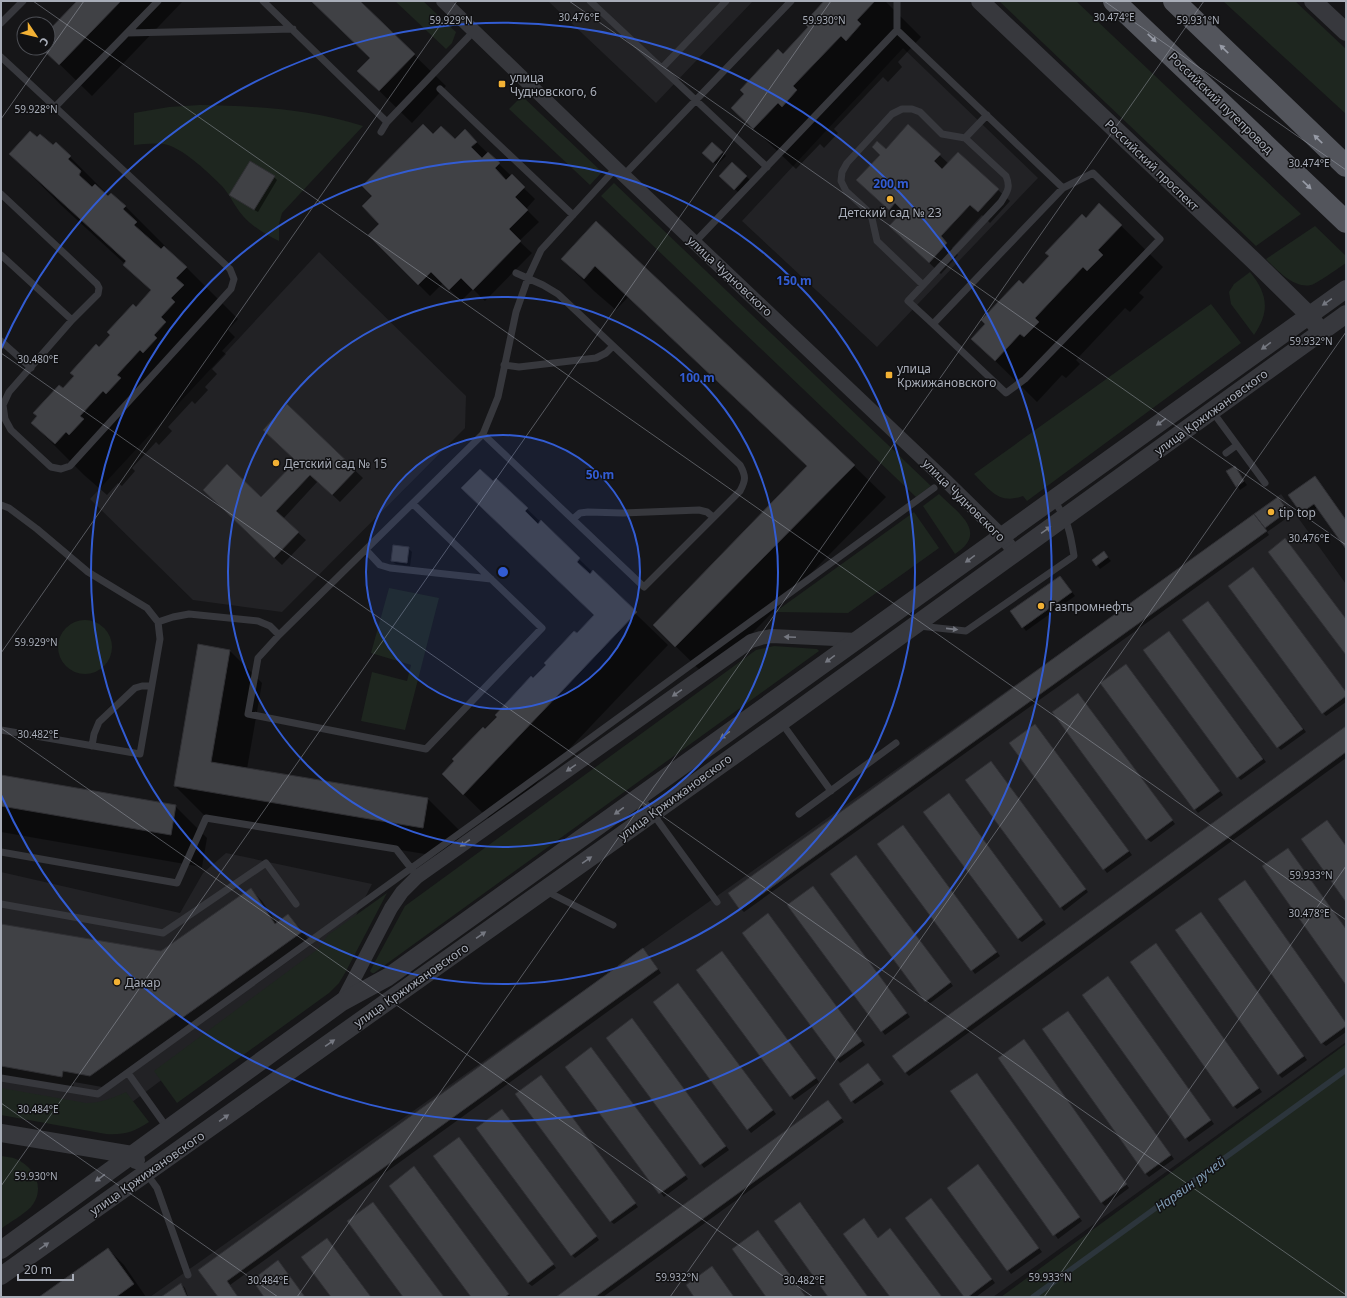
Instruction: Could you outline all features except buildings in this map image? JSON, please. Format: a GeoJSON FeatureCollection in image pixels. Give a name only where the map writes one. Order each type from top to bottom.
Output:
{"type":"FeatureCollection","features":[{"type":"Feature","properties":{"kind":"main road","name":"Российский путепровод"},"geometry":{"type":"LineString","coordinates":[[1114,1],[1346,222]]}},
{"type":"Feature","properties":{"kind":"main road"},"geometry":{"type":"LineString","coordinates":[[1174,1],[1346,166]]}},
{"type":"Feature","properties":{"kind":"street","name":"улица Чудновского"},"geometry":{"type":"LineString","coordinates":[[443,1],[926,461],[1002,536],[1014,553]]}},
{"type":"Feature","properties":{"kind":"street","name":"Российский проспект"},"geometry":{"type":"LineString","coordinates":[[980,1],[1253,260],[1309,315],[1321,332]]}},
{"type":"Feature","properties":{"kind":"street"},"geometry":{"type":"LineString","coordinates":[[1319,3],[1346,32]]}},
{"type":"Feature","properties":{"kind":"street","name":"улица Кржижановского"},"geometry":{"type":"LineString","coordinates":[[1,1250],[342,1002],[388,977],[1346,289]]}},
{"type":"Feature","properties":{"kind":"street","name":"улица Кржижановского"},"geometry":{"type":"LineString","coordinates":[[1,1276],[781,722],[913,625],[1346,314]]}},
{"type":"Feature","properties":{"kind":"street"},"geometry":{"type":"LineString","coordinates":[[1200,394],[1212,410]]}},
{"type":"Feature","properties":{"kind":"street"},"geometry":{"type":"LineString","coordinates":[[342,1002],[391,908],[414,872],[751,641],[771,636],[856,640]]}},
{"type":"Feature","properties":{"kind":"street"},"geometry":{"type":"LineString","coordinates":[[767,704],[781,722]]}},
{"type":"Feature","properties":{"kind":"street"},"geometry":{"type":"LineString","coordinates":[[1,1133],[132,1155],[146,1173]]}},
{"type":"Feature","properties":{"kind":"lane"},"geometry":{"type":"LineString","coordinates":[[1,24],[23,1]]}},
{"type":"Feature","properties":{"kind":"lane"},"geometry":{"type":"LineString","coordinates":[[55,107],[158,1]]}},
{"type":"Feature","properties":{"kind":"lane"},"geometry":{"type":"LineString","coordinates":[[263,1],[387,122]]}},
{"type":"Feature","properties":{"kind":"lane"},"geometry":{"type":"LineString","coordinates":[[590,1],[767,167]]}},
{"type":"Feature","properties":{"kind":"lane"},"geometry":{"type":"LineString","coordinates":[[662,68],[726,1]]}},
{"type":"Feature","properties":{"kind":"lane"},"geometry":{"type":"LineString","coordinates":[[413,504],[542,628],[426,749],[248,714],[258,658],[279,635],[483,434],[498,398],[516,312],[528,278],[542,250],[573,215],[697,100],[791,1]]}},
{"type":"Feature","properties":{"kind":"lane"},"geometry":{"type":"LineString","coordinates":[[896,1],[897,30],[1063,188]]}},
{"type":"Feature","properties":{"kind":"lane"},"geometry":{"type":"LineString","coordinates":[[127,33],[292,29]]}},
{"type":"Feature","properties":{"kind":"lane"},"geometry":{"type":"LineString","coordinates":[[695,242],[897,30]]}},
{"type":"Feature","properties":{"kind":"lane"},"geometry":{"type":"LineString","coordinates":[[382,132],[387,122],[474,31]]}},
{"type":"Feature","properties":{"kind":"lane"},"geometry":{"type":"LineString","coordinates":[[1,57],[230,269],[234,279],[231,290],[70,466],[61,469],[51,467],[11,430],[3,420],[3,405],[9,392],[72,320],[98,294],[99,288],[97,284],[1,194]]}},
{"type":"Feature","properties":{"kind":"lane"},"geometry":{"type":"LineString","coordinates":[[440,89],[573,215]]}},
{"type":"Feature","properties":{"kind":"lane"},"geometry":{"type":"LineString","coordinates":[[924,285],[877,241],[871,214],[846,191],[841,181],[842,172],[847,163],[892,114],[902,109],[912,109],[920,112],[942,134],[965,138],[1006,176],[1009,183],[1007,192],[1001,202],[924,285],[908,301],[1006,393],[1025,379],[1160,238],[1093,173],[1063,188],[933,324]]}},
{"type":"Feature","properties":{"kind":"lane"},"geometry":{"type":"LineString","coordinates":[[965,138],[987,115]]}},
{"type":"Feature","properties":{"kind":"lane"},"geometry":{"type":"LineString","coordinates":[[1,255],[72,320]]}},
{"type":"Feature","properties":{"kind":"lane"},"geometry":{"type":"LineString","coordinates":[[483,434],[644,587],[740,490],[745,482],[744,472],[740,465],[558,294],[516,273]]}},
{"type":"Feature","properties":{"kind":"lane"},"geometry":{"type":"LineString","coordinates":[[1,341],[30,368]]}},
{"type":"Feature","properties":{"kind":"lane"},"geometry":{"type":"LineString","coordinates":[[504,365],[519,367],[596,358],[606,353],[613,346]]}},
{"type":"Feature","properties":{"kind":"lane"},"geometry":{"type":"LineString","coordinates":[[1212,410],[1265,483]]}},
{"type":"Feature","properties":{"kind":"lane"},"geometry":{"type":"LineString","coordinates":[[1226,453],[1237,445]]}},
{"type":"Feature","properties":{"kind":"lane"},"geometry":{"type":"LineString","coordinates":[[1,1078],[98,1094],[414,872],[934,488]]}},
{"type":"Feature","properties":{"kind":"lane"},"geometry":{"type":"LineString","coordinates":[[913,625],[966,631],[1074,556],[1070,530],[1065,517],[1054,500]]}},
{"type":"Feature","properties":{"kind":"lane"},"geometry":{"type":"LineString","coordinates":[[1,505],[9,508],[20,516],[88,572],[147,608],[158,622],[160,638],[140,754],[1,730]]}},
{"type":"Feature","properties":{"kind":"lane"},"geometry":{"type":"LineString","coordinates":[[573,519],[580,514],[588,512],[623,513],[699,510],[707,512],[713,517]]}},
{"type":"Feature","properties":{"kind":"lane"},"geometry":{"type":"LineString","coordinates":[[366,550],[380,565],[390,568],[491,579]]}},
{"type":"Feature","properties":{"kind":"lane"},"geometry":{"type":"LineString","coordinates":[[158,622],[189,614],[258,621],[270,626],[279,635]]}},
{"type":"Feature","properties":{"kind":"lane"},"geometry":{"type":"LineString","coordinates":[[92,746],[94,734],[99,722],[135,688],[151,686]]}},
{"type":"Feature","properties":{"kind":"lane"},"geometry":{"type":"LineString","coordinates":[[781,722],[831,791]]}},
{"type":"Feature","properties":{"kind":"lane"},"geometry":{"type":"LineString","coordinates":[[799,814],[896,743]]}},
{"type":"Feature","properties":{"kind":"lane"},"geometry":{"type":"LineString","coordinates":[[640,796],[717,902]]}},
{"type":"Feature","properties":{"kind":"lane"},"geometry":{"type":"LineString","coordinates":[[1,852],[178,883],[206,818],[396,849],[414,872]]}},
{"type":"Feature","properties":{"kind":"lane"},"geometry":{"type":"LineString","coordinates":[[1,904],[163,933],[266,863],[296,904]]}},
{"type":"Feature","properties":{"kind":"lane"},"geometry":{"type":"LineString","coordinates":[[544,890],[613,925]]}},
{"type":"Feature","properties":{"kind":"lane"},"geometry":{"type":"LineString","coordinates":[[128,1073],[168,1129]]}},
{"type":"Feature","properties":{"kind":"lane"},"geometry":{"type":"LineString","coordinates":[[146,1173],[157,1188],[188,1275]]}},
{"type":"Feature","properties":{"kind":"shaded area"},"geometry":{"type":"Polygon","coordinates":[[[395,1],[423,1],[456,32],[452,43],[446,49],[395,1]]]}},
{"type":"Feature","properties":{"kind":"shaded area"},"geometry":{"type":"Polygon","coordinates":[[[548,1],[753,1],[656,103],[548,1]]]}},
{"type":"Feature","properties":{"kind":"shaded area"},"geometry":{"type":"Polygon","coordinates":[[[999,1],[1076,1],[1301,214],[1256,246],[999,1]]]}},
{"type":"Feature","properties":{"kind":"shaded area"},"geometry":{"type":"Polygon","coordinates":[[[1223,1],[1295,1],[1346,49],[1346,114],[1223,1]]]}},
{"type":"Feature","properties":{"kind":"shaded area","name":"Детский сад № 23"},"geometry":{"type":"Polygon","coordinates":[[[903,48],[1038,178],[877,347],[742,221],[903,48]]]}},
{"type":"Feature","properties":{"kind":"shaded area"},"geometry":{"type":"Polygon","coordinates":[[[522,96],[602,172],[590,185],[509,109],[522,96]]]}},
{"type":"Feature","properties":{"kind":"shaded area"},"geometry":{"type":"Polygon","coordinates":[[[200,105],[242,106],[302,112],[343,120],[363,126],[282,213],[279,224],[279,241],[251,224],[240,212],[222,186],[190,157],[175,148],[164,144],[134,145],[134,113],[169,107],[200,105]]]}},
{"type":"Feature","properties":{"kind":"shaded area"},"geometry":{"type":"Polygon","coordinates":[[[614,183],[931,486],[916,497],[601,196],[614,183]]]}},
{"type":"Feature","properties":{"kind":"shaded area"},"geometry":{"type":"Polygon","coordinates":[[[1315,226],[1346,256],[1346,263],[1314,284],[1298,284],[1286,278],[1266,259],[1315,226]]]}},
{"type":"Feature","properties":{"kind":"shaded area","name":"Детский сад № 15"},"geometry":{"type":"Polygon","coordinates":[[[319,252],[466,396],[465,428],[282,612],[193,600],[90,499],[319,252]]]}},
{"type":"Feature","properties":{"kind":"shaded area"},"geometry":{"type":"Polygon","coordinates":[[[1250,272],[1260,288],[1265,303],[1263,319],[1254,335],[1231,304],[1229,292],[1234,284],[1250,272]]]}},
{"type":"Feature","properties":{"kind":"shaded area"},"geometry":{"type":"Polygon","coordinates":[[[1211,304],[1241,343],[1027,501],[1023,496],[1007,499],[1001,497],[990,490],[974,474],[1211,304]]]}},
{"type":"Feature","properties":{"kind":"shaded area"},"geometry":{"type":"Polygon","coordinates":[[[939,494],[961,516],[967,523],[970,530],[970,538],[965,546],[955,554],[923,506],[939,494]]]}},
{"type":"Feature","properties":{"kind":"shaded area"},"geometry":{"type":"Polygon","coordinates":[[[1281,494],[1346,584],[1346,1042],[993,1297],[150,1297],[1144,594],[1281,494]]]}},
{"type":"Feature","properties":{"kind":"shaded area"},"geometry":{"type":"Polygon","coordinates":[[[914,512],[939,548],[848,613],[775,612],[914,512]]]}},
{"type":"Feature","properties":{"kind":"shaded area"},"geometry":{"type":"Polygon","coordinates":[[[389,588],[439,598],[405,730],[361,721],[372,672],[407,681],[411,665],[371,653],[389,588]]]}},
{"type":"Feature","properties":{"kind":"shaded area"},"geometry":{"type":"Polygon","coordinates":[[[85,620],[95,622],[104,628],[110,637],[112,647],[110,657],[104,666],[95,672],[85,674],[75,672],[66,666],[60,657],[58,647],[60,637],[66,628],[75,622],[85,620]]]}},
{"type":"Feature","properties":{"kind":"shaded area"},"geometry":{"type":"Polygon","coordinates":[[[774,646],[817,649],[819,651],[374,973],[370,971],[405,906],[756,650],[774,646]]]}},
{"type":"Feature","properties":{"kind":"shaded area"},"geometry":{"type":"Polygon","coordinates":[[[226,853],[372,884],[341,945],[103,1124],[1,1106],[1,872],[180,913],[203,873],[226,853]]]}},
{"type":"Feature","properties":{"kind":"shaded area"},"geometry":{"type":"Polygon","coordinates":[[[387,893],[345,973],[339,983],[329,993],[177,1103],[154,1071],[318,949],[328,935],[387,893]]]}},
{"type":"Feature","properties":{"kind":"shaded area"},"geometry":{"type":"Polygon","coordinates":[[[1346,1044],[1346,1297],[1001,1297],[1346,1044]]]}},
{"type":"Feature","properties":{"kind":"shaded area"},"geometry":{"type":"Polygon","coordinates":[[[1,1088],[86,1103],[107,1100],[126,1092],[149,1122],[129,1132],[106,1134],[1,1115],[1,1088]]]}},
{"type":"Feature","properties":{"kind":"shaded area"},"geometry":{"type":"Polygon","coordinates":[[[1,1156],[14,1158],[28,1167],[36,1179],[38,1193],[31,1207],[1,1229],[1,1156]]]}},
{"type":"Feature","properties":{"kind":"waterway","name":"Нарвин ручей"},"geometry":{"type":"LineString","coordinates":[[1033,1297],[1346,1070]]}},
{"type":"Feature","properties":{"kind":"place","name":"улица Чудновского, 6"},"geometry":{"type":"Point","coordinates":[502,84]}},
{"type":"Feature","properties":{"kind":"place","name":"Детский сад № 23"},"geometry":{"type":"Point","coordinates":[890,199]}},
{"type":"Feature","properties":{"kind":"place","name":"улица Кржижановского"},"geometry":{"type":"Point","coordinates":[889,375]}},
{"type":"Feature","properties":{"kind":"place","name":"Детский сад № 15"},"geometry":{"type":"Point","coordinates":[276,463]}},
{"type":"Feature","properties":{"kind":"place","name":"tip top"},"geometry":{"type":"Point","coordinates":[1271,512]}},
{"type":"Feature","properties":{"kind":"place","name":"Газпромнефть"},"geometry":{"type":"Point","coordinates":[1041,606]}},
{"type":"Feature","properties":{"kind":"place","name":"Дакар"},"geometry":{"type":"Point","coordinates":[117,982]}}]}
